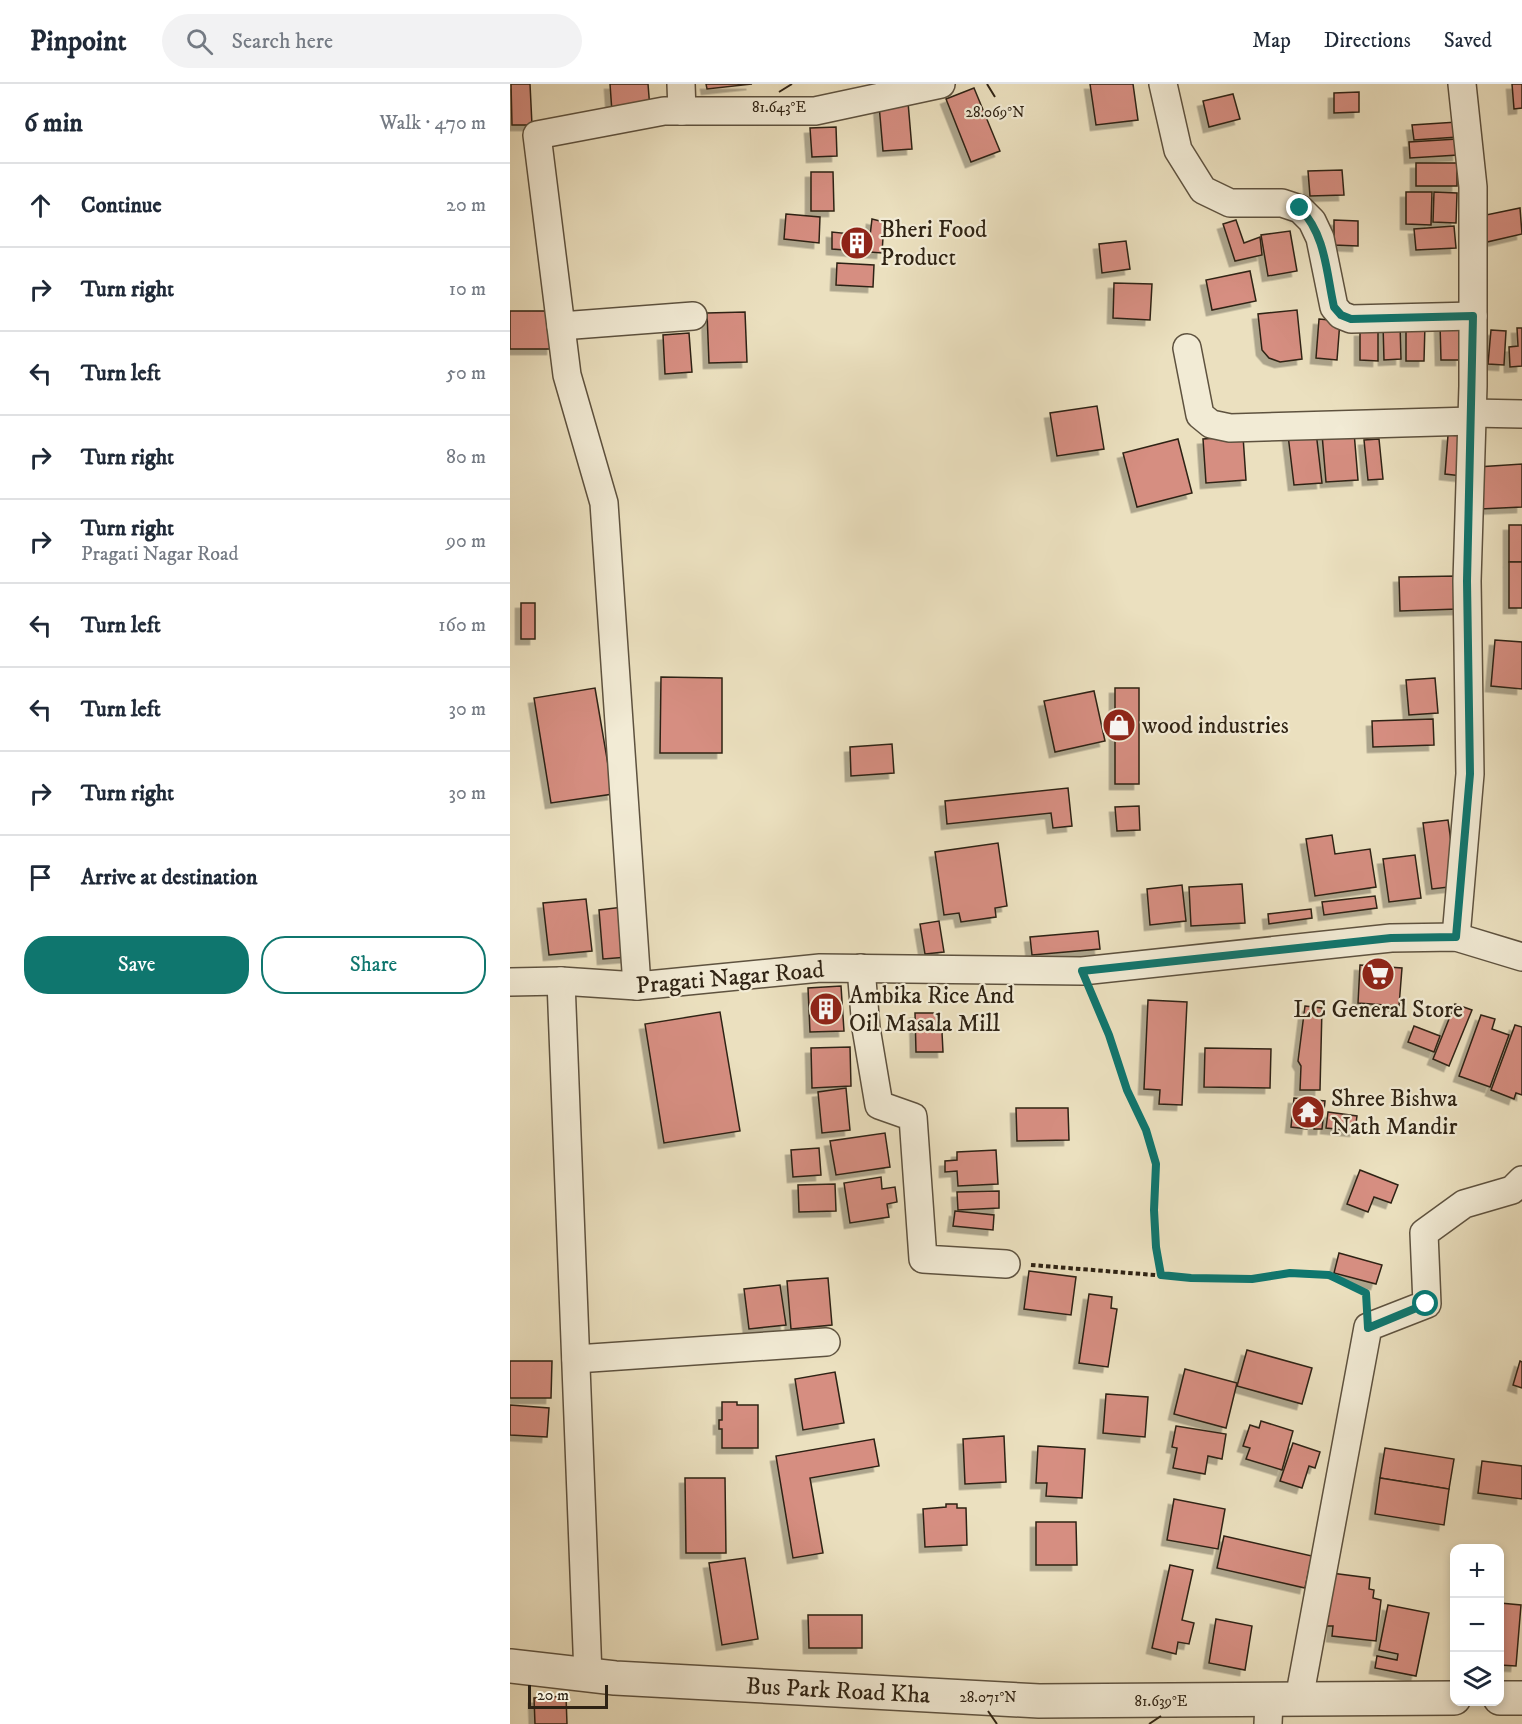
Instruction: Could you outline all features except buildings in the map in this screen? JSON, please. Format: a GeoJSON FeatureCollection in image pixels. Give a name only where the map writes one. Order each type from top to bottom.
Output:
{"type":"FeatureCollection","features":[{"type":"Feature","properties":{"kind":"street"},"geometry":{"type":"LineString","coordinates":[[681,84],[682,111]]}},
{"type":"Feature","properties":{"kind":"street"},"geometry":{"type":"LineString","coordinates":[[637,986],[604,503],[567,375],[537,135],[664,111],[814,111],[870,101],[940,84]]}},
{"type":"Feature","properties":{"kind":"street"},"geometry":{"type":"LineString","coordinates":[[1163,84],[1178,150],[1203,190],[1230,202],[1282,203],[1300,208],[1312,221],[1320,238],[1334,307],[1341,315],[1351,319],[1473,316]]}},
{"type":"Feature","properties":{"kind":"street"},"geometry":{"type":"LineString","coordinates":[[1456,937],[1470,774],[1467,581],[1473,316],[1473,186],[1461,84]]}},
{"type":"Feature","properties":{"kind":"street"},"geometry":{"type":"LineString","coordinates":[[561,326],[693,316]]}},
{"type":"Feature","properties":{"kind":"street"},"geometry":{"type":"LineString","coordinates":[[1187,348],[1200,415],[1211,424],[1230,428],[1522,414]]}},
{"type":"Feature","properties":{"kind":"street","name":"Pragati Nagar Road"},"geometry":{"type":"LineString","coordinates":[[510,982],[561,981],[637,986],[820,968],[1082,971],[1391,938],[1456,937],[1522,957]]}},
{"type":"Feature","properties":{"kind":"street"},"geometry":{"type":"LineString","coordinates":[[861,968],[866,1028],[879,1105],[913,1117],[923,1259],[1006,1264]]}},
{"type":"Feature","properties":{"kind":"street"},"geometry":{"type":"LineString","coordinates":[[561,981],[588,1675]]}},
{"type":"Feature","properties":{"kind":"street"},"geometry":{"type":"LineString","coordinates":[[1279,1708],[1368,1328],[1426,1304],[1424,1233],[1464,1204],[1512,1190],[1522,1180]]}},
{"type":"Feature","properties":{"kind":"street"},"geometry":{"type":"LineString","coordinates":[[576,1359],[826,1342]]}},
{"type":"Feature","properties":{"kind":"street","name":"Bus Park Road Kha"},"geometry":{"type":"LineString","coordinates":[[510,1666],[626,1679],[1040,1713],[1279,1708],[1450,1698]]}},
{"type":"Feature","properties":{"kind":"street"},"geometry":{"type":"LineString","coordinates":[[1504,1698],[1522,1698]]}},
{"type":"Feature","properties":{"kind":"path"},"geometry":{"type":"LineString","coordinates":[[1082,971],[1109,1035],[1127,1090],[1146,1130],[1156,1164],[1154,1210],[1156,1247],[1161,1275]]}},
{"type":"Feature","properties":{"kind":"path"},"geometry":{"type":"LineString","coordinates":[[1006,1264],[1055,1265],[1191,1278],[1252,1279],[1290,1273],[1329,1275],[1366,1293],[1368,1328]]}},
{"type":"Feature","properties":{"kind":"place","name":"Bheri Food Product"},"geometry":{"type":"Point","coordinates":[857,243]}},
{"type":"Feature","properties":{"kind":"place","name":"wood industries"},"geometry":{"type":"Point","coordinates":[1119,725]}},
{"type":"Feature","properties":{"kind":"place","name":"LC General Store"},"geometry":{"type":"Point","coordinates":[1378,974]}},
{"type":"Feature","properties":{"kind":"place","name":"Ambika Rice And Oil Masala Mill"},"geometry":{"type":"Point","coordinates":[826,1009]}},
{"type":"Feature","properties":{"kind":"place","name":"Shree Bishwa Nath Mandir"},"geometry":{"type":"Point","coordinates":[1308,1112]}},
{"type":"Feature","properties":{"kind":"route"},"geometry":{"type":"LineString","coordinates":[[1300,208],[1312,221],[1320,238],[1334,307],[1341,315],[1351,319],[1473,316],[1467,581],[1470,774],[1456,937],[1391,938],[1082,971],[1109,1035],[1127,1090],[1146,1130],[1156,1164],[1154,1210],[1156,1247],[1161,1275],[1252,1279],[1290,1273],[1329,1275],[1345,1285],[1366,1293],[1368,1328],[1426,1304]]}}]}
